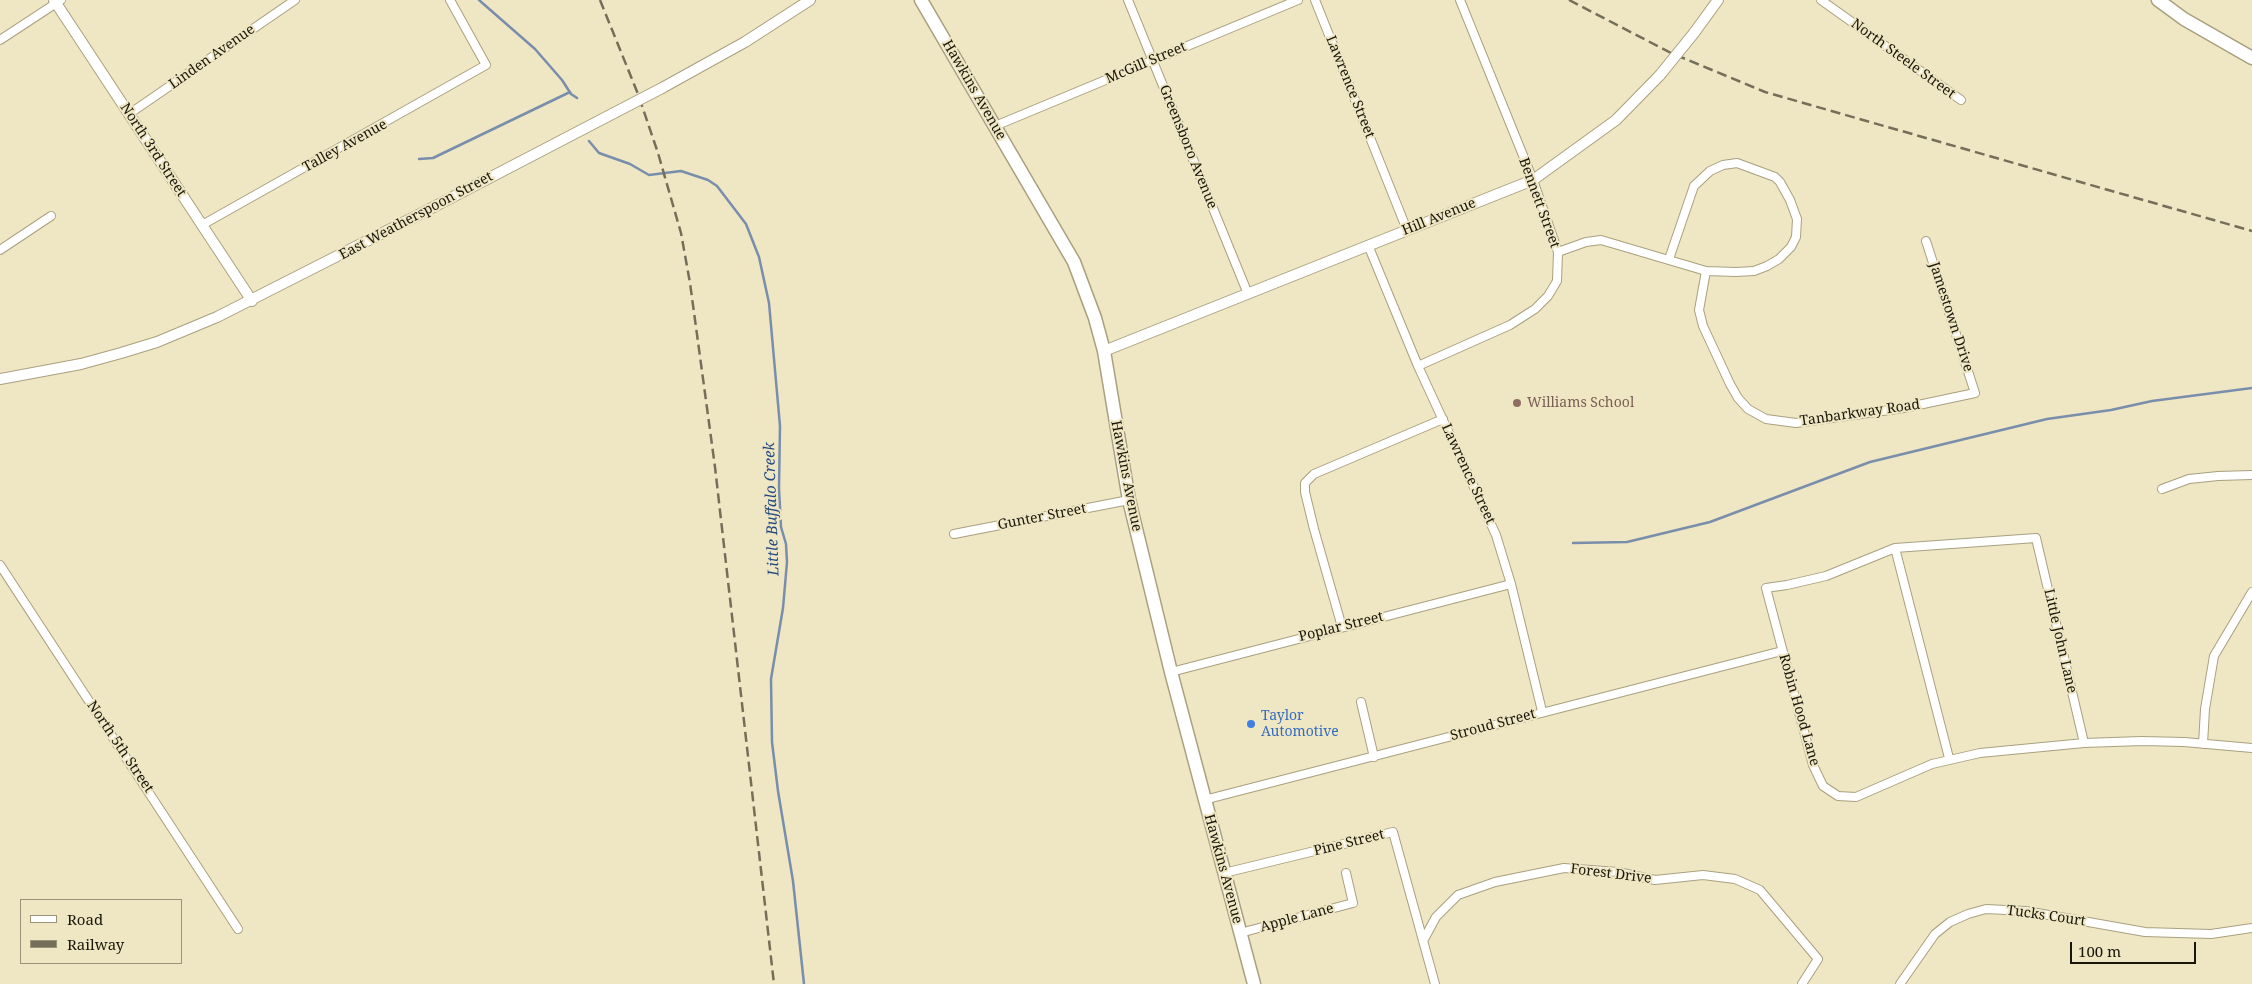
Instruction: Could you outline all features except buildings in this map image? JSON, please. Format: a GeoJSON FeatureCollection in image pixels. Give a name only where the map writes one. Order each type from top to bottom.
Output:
{"type":"FeatureCollection","features":[{"type":"Feature","properties":{"kind":"main road","name":"Hawkins Avenue"},"geometry":{"type":"LineString","coordinates":[[920,0],[1074,262],[1095,318],[1104,351],[1129,500],[1204,800],[1254,984]]}},
{"type":"Feature","properties":{"kind":"main road"},"geometry":{"type":"LineString","coordinates":[[2163,1],[2206,32],[2252,58]]}},
{"type":"Feature","properties":{"kind":"street","name":"Linden Avenue"},"geometry":{"type":"LineString","coordinates":[[129,114],[295,0]]}},
{"type":"Feature","properties":{"kind":"street","name":"Talley Avenue"},"geometry":{"type":"LineString","coordinates":[[202,224],[486,65],[450,0]]}},
{"type":"Feature","properties":{"kind":"street","name":"East Weatherspoon Street"},"geometry":{"type":"LineString","coordinates":[[0,379],[81,364],[157,342],[252,301],[662,88],[746,42],[810,0]]}},
{"type":"Feature","properties":{"kind":"street","name":"Greensboro Avenue"},"geometry":{"type":"LineString","coordinates":[[1128,0],[1248,294]]}},
{"type":"Feature","properties":{"kind":"street","name":"McGill Street"},"geometry":{"type":"LineString","coordinates":[[995,126],[1298,0]]}},
{"type":"Feature","properties":{"kind":"street","name":"Lawrence Street"},"geometry":{"type":"LineString","coordinates":[[1315,0],[1407,230]]}},
{"type":"Feature","properties":{"kind":"street","name":"Bennett Street"},"geometry":{"type":"LineString","coordinates":[[1418,366],[1510,325],[1535,309],[1548,296],[1558,281],[1558,252],[1533,180],[1460,0]]}},
{"type":"Feature","properties":{"kind":"street","name":"Hill Avenue"},"geometry":{"type":"LineString","coordinates":[[1104,351],[1533,180],[1616,120],[1660,74],[1718,0]]}},
{"type":"Feature","properties":{"kind":"street","name":"North Steele Street"},"geometry":{"type":"LineString","coordinates":[[1822,0],[1961,100]]}},
{"type":"Feature","properties":{"kind":"street","name":"North 3rd Street"},"geometry":{"type":"LineString","coordinates":[[57,1],[252,301]]}},
{"type":"Feature","properties":{"kind":"street"},"geometry":{"type":"LineString","coordinates":[[0,40],[57,1]]}},
{"type":"Feature","properties":{"kind":"street"},"geometry":{"type":"LineString","coordinates":[[1558,252],[1586,242],[1602,240],[1706,271],[1736,272],[1754,270],[1767,266],[1791,247],[1796,237],[1796,219],[1790,200],[1775,177],[1733,163],[1710,171],[1694,186],[1669,259]]}},
{"type":"Feature","properties":{"kind":"street"},"geometry":{"type":"LineString","coordinates":[[0,250],[51,216]]}},
{"type":"Feature","properties":{"kind":"street","name":"Jamestown Drive"},"geometry":{"type":"LineString","coordinates":[[1926,241],[1975,393]]}},
{"type":"Feature","properties":{"kind":"street","name":"Lawrence Street"},"geometry":{"type":"LineString","coordinates":[[1368,245],[1418,366],[1493,526],[1511,584],[1542,711]]}},
{"type":"Feature","properties":{"kind":"street","name":"Tanbarkway Road"},"geometry":{"type":"LineString","coordinates":[[1706,271],[1699,310],[1703,326],[1738,398],[1748,409],[1766,419],[1796,423],[1904,408],[1975,393]]}},
{"type":"Feature","properties":{"kind":"street"},"geometry":{"type":"LineString","coordinates":[[1342,627],[1305,492],[1307,481],[1314,474],[1443,418]]}},
{"type":"Feature","properties":{"kind":"street"},"geometry":{"type":"LineString","coordinates":[[2162,489],[2189,479],[2252,475]]}},
{"type":"Feature","properties":{"kind":"street","name":"Gunter Street"},"geometry":{"type":"LineString","coordinates":[[954,534],[1129,500]]}},
{"type":"Feature","properties":{"kind":"street","name":"Little John Lane"},"geometry":{"type":"LineString","coordinates":[[1895,548],[2036,538],[2084,743]]}},
{"type":"Feature","properties":{"kind":"street"},"geometry":{"type":"LineString","coordinates":[[1895,548],[1932,683],[1949,758]]}},
{"type":"Feature","properties":{"kind":"street","name":"Robin Hood Lane"},"geometry":{"type":"LineString","coordinates":[[1895,548],[1826,576],[1766,588],[1813,765],[1823,786],[1838,796],[1856,797],[1932,764],[1949,758],[1980,753],[2084,743],[2142,741],[2252,748]]}},
{"type":"Feature","properties":{"kind":"street","name":"North 5th Street"},"geometry":{"type":"LineString","coordinates":[[0,565],[238,929]]}},
{"type":"Feature","properties":{"kind":"street","name":"Poplar Street"},"geometry":{"type":"LineString","coordinates":[[1171,672],[1511,584]]}},
{"type":"Feature","properties":{"kind":"street"},"geometry":{"type":"LineString","coordinates":[[2203,744],[2206,701],[2214,656],[2252,592]]}},
{"type":"Feature","properties":{"kind":"street","name":"Stroud Street"},"geometry":{"type":"LineString","coordinates":[[1204,800],[1374,757],[1542,711],[1782,651]]}},
{"type":"Feature","properties":{"kind":"street"},"geometry":{"type":"LineString","coordinates":[[1361,702],[1374,757]]}},
{"type":"Feature","properties":{"kind":"street","name":"Pine Street"},"geometry":{"type":"LineString","coordinates":[[1224,873],[1393,832],[1423,941]]}},
{"type":"Feature","properties":{"kind":"street","name":"Forest Drive"},"geometry":{"type":"LineString","coordinates":[[1423,941],[1439,912],[1458,894],[1495,882],[1564,868],[1618,872],[1655,880],[1703,876],[1735,879],[1760,890],[1818,959],[1802,984]]}},
{"type":"Feature","properties":{"kind":"street","name":"Apple Lane"},"geometry":{"type":"LineString","coordinates":[[1240,933],[1353,903],[1346,873]]}},
{"type":"Feature","properties":{"kind":"street","name":"Tucks Court"},"geometry":{"type":"LineString","coordinates":[[1900,984],[1936,934],[1950,922],[1968,914],[1986,910],[2026,911],[2145,932],[2211,934],[2252,928]]}},
{"type":"Feature","properties":{"kind":"street"},"geometry":{"type":"LineString","coordinates":[[1423,941],[1435,984]]}},
{"type":"Feature","properties":{"kind":"waterway","name":"Little Buffalo Creek"},"geometry":{"type":"LineString","coordinates":[[479,0],[535,49],[562,80],[571,94],[577,98]]}},
{"type":"Feature","properties":{"kind":"waterway"},"geometry":{"type":"LineString","coordinates":[[419,159],[433,158],[570,92]]}},
{"type":"Feature","properties":{"kind":"waterway","name":"Little Buffalo Creek"},"geometry":{"type":"LineString","coordinates":[[589,141],[599,153],[630,164],[649,175],[681,171],[708,180],[717,186],[746,224],[759,257],[769,303],[780,426],[779,488],[781,527],[786,544],[787,562],[783,608],[771,679],[772,742],[793,881],[804,984]]}},
{"type":"Feature","properties":{"kind":"waterway"},"geometry":{"type":"LineString","coordinates":[[1573,543],[1627,542],[1710,522],[1870,462],[2047,419],[2111,410],[2152,401],[2252,388]]}},
{"type":"Feature","properties":{"kind":"railway"},"geometry":{"type":"LineString","coordinates":[[600,0],[638,94],[658,153],[681,233],[690,283],[715,467],[774,984]]}},
{"type":"Feature","properties":{"kind":"railway"},"geometry":{"type":"LineString","coordinates":[[1569,0],[1671,53],[1765,92],[2252,231]]}},
{"type":"Feature","properties":{"kind":"place","name":"Williams School"},"geometry":{"type":"Point","coordinates":[1517,403]}},
{"type":"Feature","properties":{"kind":"place","name":"Taylor Automotive"},"geometry":{"type":"Point","coordinates":[1251,724]}}]}
